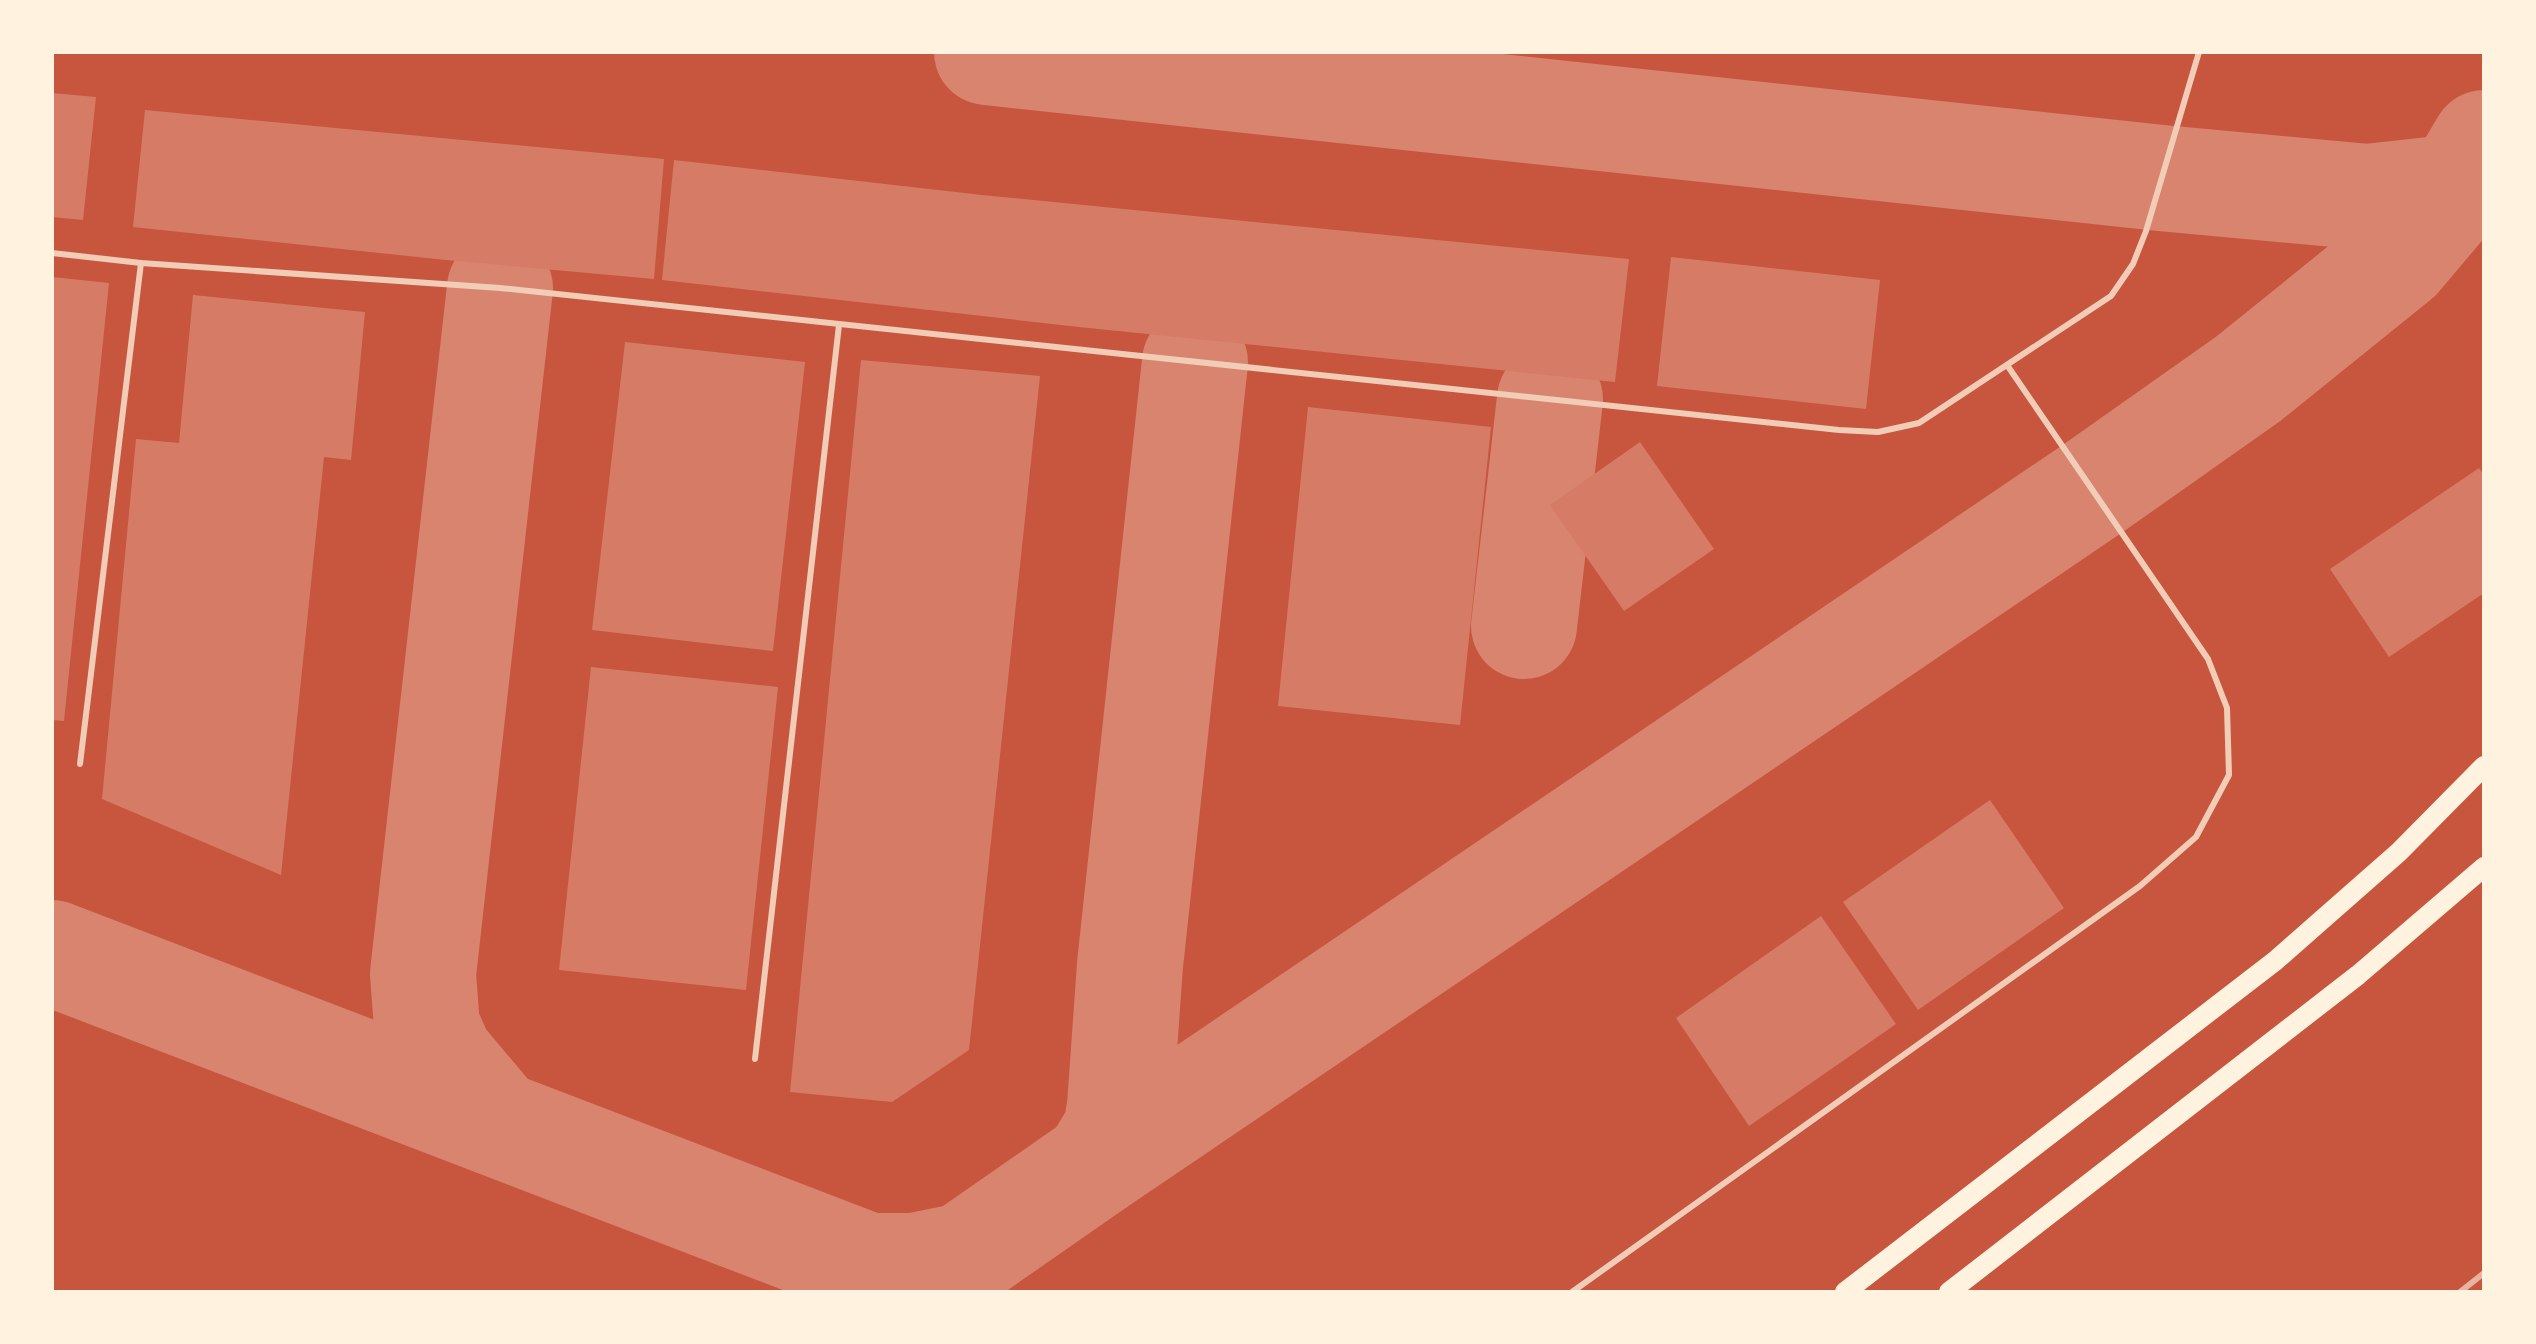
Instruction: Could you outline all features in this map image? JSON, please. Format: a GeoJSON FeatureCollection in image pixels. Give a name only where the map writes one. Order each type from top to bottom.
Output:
{"type":"FeatureCollection","features":[{"type":"Feature","properties":{"kind":"main road"},"geometry":{"type":"LineString","coordinates":[[1845,1292],[2275,961],[2399,852],[2484,766]]}},
{"type":"Feature","properties":{"kind":"main road"},"geometry":{"type":"LineString","coordinates":[[1949,1292],[2358,975],[2484,867]]}},
{"type":"Feature","properties":{"kind":"lane"},"geometry":{"type":"LineString","coordinates":[[52,253],[141,263],[500,288],[1878,432],[1919,423],[2111,296],[2133,264],[2146,231],[2199,52]]}},
{"type":"Feature","properties":{"kind":"lane"},"geometry":{"type":"LineString","coordinates":[[80,764],[141,263]]}},
{"type":"Feature","properties":{"kind":"lane"},"geometry":{"type":"LineString","coordinates":[[755,1059],[839,325]]}},
{"type":"Feature","properties":{"kind":"lane"},"geometry":{"type":"LineString","coordinates":[[1572,1292],[2140,886],[2196,837],[2229,775],[2227,708],[2208,659],[2007,365]]}},
{"type":"Feature","properties":{"kind":"building"},"geometry":{"type":"Polygon","coordinates":[[[52,93],[96,97],[83,220],[52,217],[52,93]]]}},
{"type":"Feature","properties":{"kind":"building"},"geometry":{"type":"Polygon","coordinates":[[[145,110],[664,159],[654,279],[133,227],[145,110]]]}},
{"type":"Feature","properties":{"kind":"building"},"geometry":{"type":"Polygon","coordinates":[[[674,160],[982,195],[1629,259],[1615,382],[662,280],[674,160]]]}},
{"type":"Feature","properties":{"kind":"building"},"geometry":{"type":"Polygon","coordinates":[[[1671,257],[1880,280],[1866,409],[1657,386],[1671,257]]]}},
{"type":"Feature","properties":{"kind":"building"},"geometry":{"type":"Polygon","coordinates":[[[52,277],[109,283],[64,721],[52,720],[52,277]]]}},
{"type":"Feature","properties":{"kind":"building"},"geometry":{"type":"Polygon","coordinates":[[[193,295],[365,312],[351,460],[324,457],[281,875],[102,799],[136,439],[179,443],[193,295]]]}},
{"type":"Feature","properties":{"kind":"building"},"geometry":{"type":"Polygon","coordinates":[[[625,342],[805,362],[773,651],[592,630],[625,342]]]}},
{"type":"Feature","properties":{"kind":"building"},"geometry":{"type":"Polygon","coordinates":[[[861,360],[1040,376],[969,1050],[892,1102],[790,1092],[861,360]]]}},
{"type":"Feature","properties":{"kind":"building"},"geometry":{"type":"Polygon","coordinates":[[[1308,407],[1491,427],[1460,725],[1278,706],[1308,407]]]}},
{"type":"Feature","properties":{"kind":"building"},"geometry":{"type":"Polygon","coordinates":[[[1640,442],[1714,549],[1624,611],[1550,505],[1640,442]]]}},
{"type":"Feature","properties":{"kind":"building"},"geometry":{"type":"Polygon","coordinates":[[[2479,468],[2484,475],[2484,593],[2389,657],[2330,569],[2479,468]]]}},
{"type":"Feature","properties":{"kind":"building"},"geometry":{"type":"Polygon","coordinates":[[[591,667],[778,687],[746,990],[559,970],[591,667]]]}},
{"type":"Feature","properties":{"kind":"building"},"geometry":{"type":"Polygon","coordinates":[[[1990,800],[2064,908],[1918,1010],[1843,902],[1990,800]]]}},
{"type":"Feature","properties":{"kind":"building"},"geometry":{"type":"Polygon","coordinates":[[[1821,916],[1896,1024],[1749,1126],[1676,1018],[1821,916]]]}},
{"type":"Feature","properties":{"kind":"taxiway"},"geometry":{"type":"LineString","coordinates":[[987,52],[2161,178],[2368,197],[2458,187]]}},
{"type":"Feature","properties":{"kind":"taxiway"},"geometry":{"type":"LineString","coordinates":[[52,953],[868,1266],[915,1266],[964,1256],[2092,489],[2248,379],[2398,258],[2458,187],[2484,143]]}},
{"type":"Feature","properties":{"kind":"taxiway"},"geometry":{"type":"LineString","coordinates":[[494,1121],[441,1058],[427,1027],[423,974],[500,288]]}},
{"type":"Feature","properties":{"kind":"taxiway"},"geometry":{"type":"LineString","coordinates":[[1096,1164],[1116,1131],[1120,1106],[1130,965],[1195,362]]}},
{"type":"Feature","properties":{"kind":"taxiway"},"geometry":{"type":"LineString","coordinates":[[1524,626],[1550,399]]}},
{"type":"Feature","properties":{"kind":"railway"},"geometry":{"type":"LineString","coordinates":[[2460,1292],[2484,1273]]}}]}
